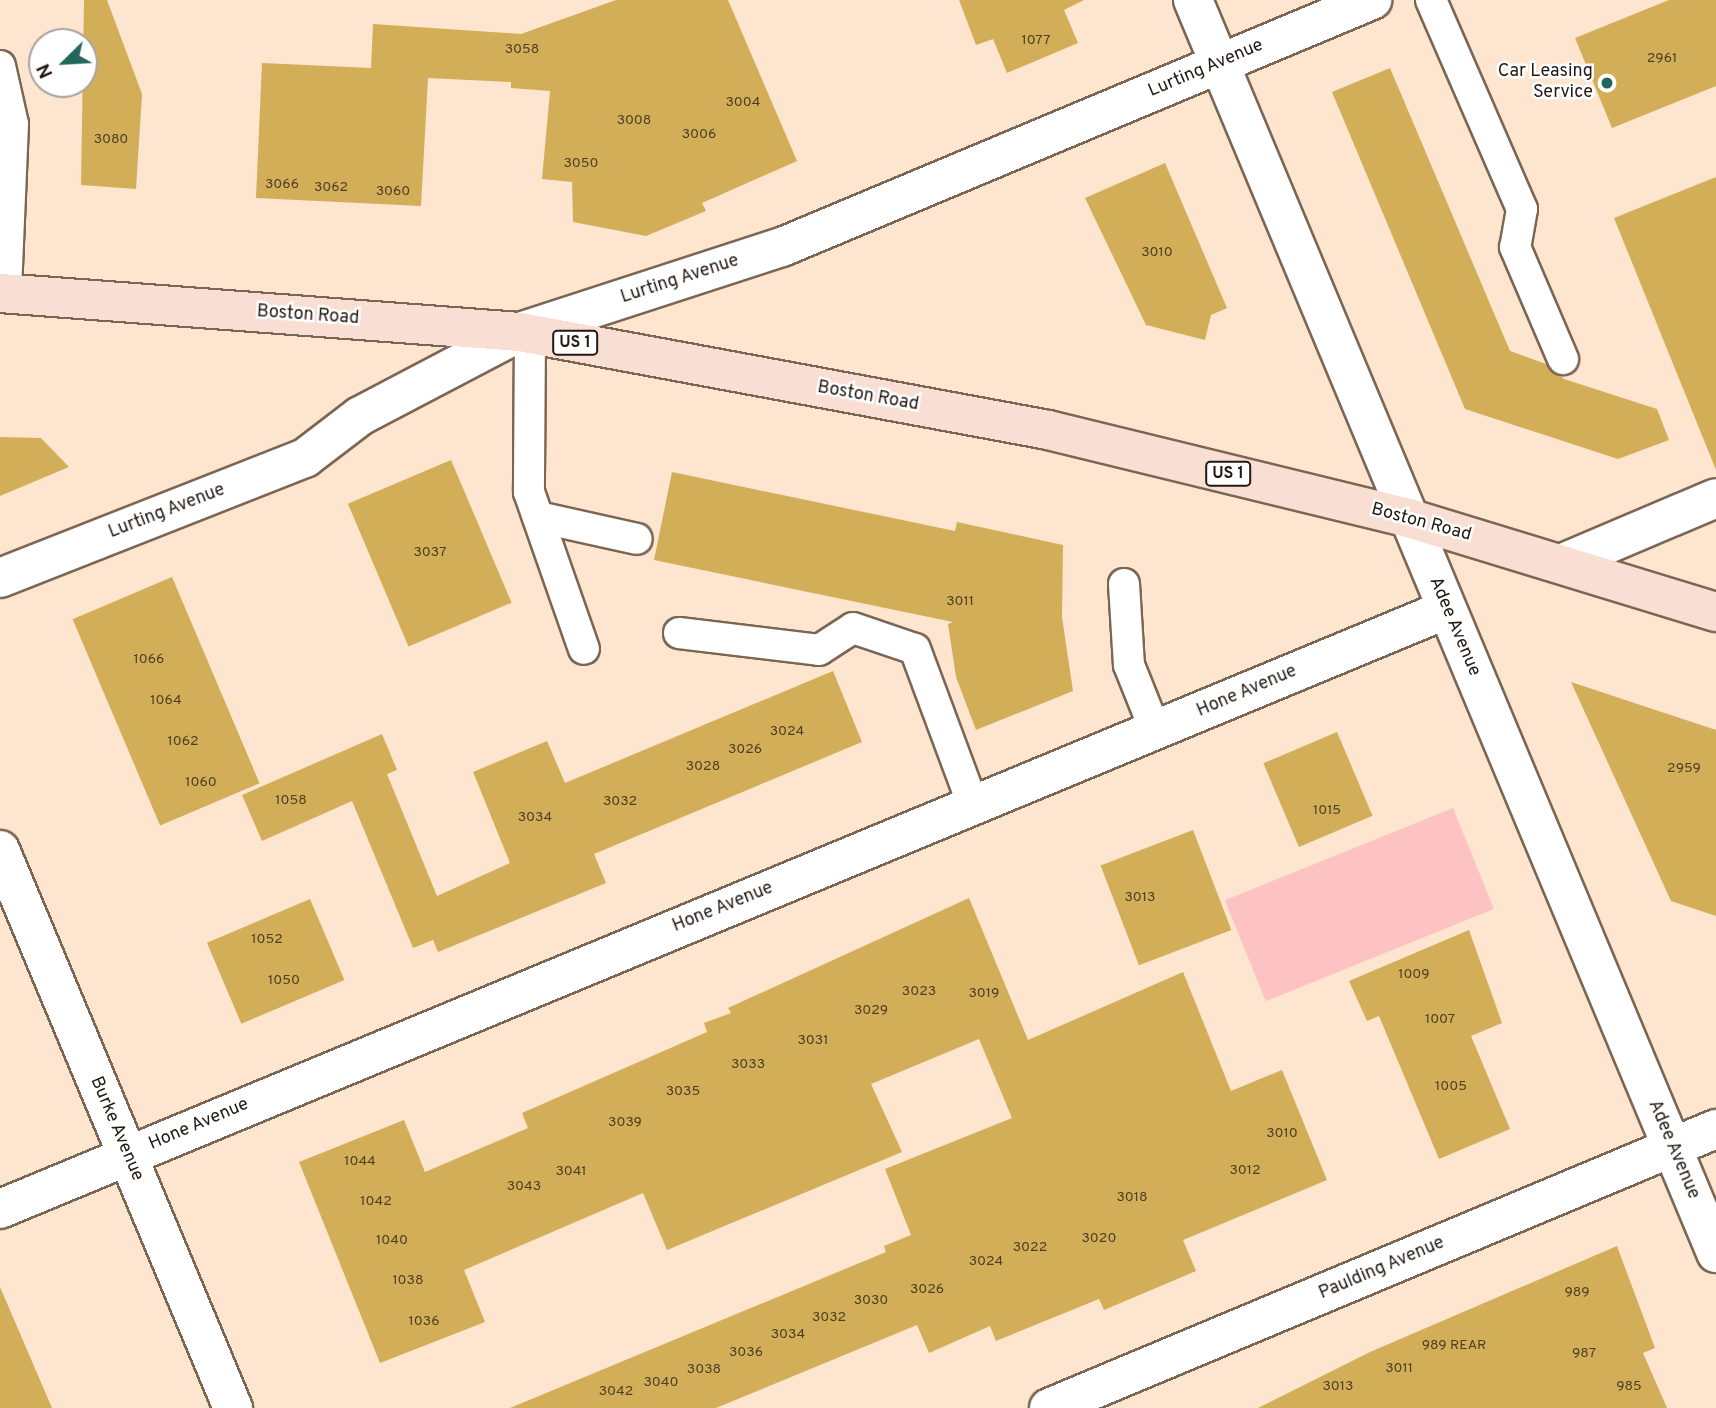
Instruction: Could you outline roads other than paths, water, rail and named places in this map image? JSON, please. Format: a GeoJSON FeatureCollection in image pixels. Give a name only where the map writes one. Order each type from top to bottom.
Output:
{"type":"FeatureCollection","features":[{"type":"Feature","properties":{"kind":"main road","name":"Boston Road"},"geometry":{"type":"LineString","coordinates":[[3,294],[525,333],[1048,430],[1408,518],[1563,563],[1716,612]]}},
{"type":"Feature","properties":{"kind":"street","name":"Adee Avenue"},"geometry":{"type":"LineString","coordinates":[[1194,0],[1716,1253]]}},
{"type":"Feature","properties":{"kind":"street","name":"Lurting Avenue"},"geometry":{"type":"LineString","coordinates":[[0,578],[305,458],[360,416],[525,333],[782,247],[1372,0]]}},
{"type":"Feature","properties":{"kind":"street"},"geometry":{"type":"LineString","coordinates":[[1563,563],[1716,498]]}},
{"type":"Feature","properties":{"kind":"street","name":"Hone Avenue"},"geometry":{"type":"LineString","coordinates":[[0,1209],[1447,609]]}},
{"type":"Feature","properties":{"kind":"street","name":"Burke Avenue"},"geometry":{"type":"LineString","coordinates":[[0,850],[233,1408]]}},
{"type":"Feature","properties":{"kind":"street","name":"Paulding Avenue"},"geometry":{"type":"LineString","coordinates":[[1049,1408],[1716,1129]]}},
{"type":"Feature","properties":{"kind":"lane"},"geometry":{"type":"LineString","coordinates":[[1431,0],[1522,209],[1515,247],[1563,359]]}},
{"type":"Feature","properties":{"kind":"lane"},"geometry":{"type":"LineString","coordinates":[[0,66],[13,124],[3,294]]}},
{"type":"Feature","properties":{"kind":"lane"},"geometry":{"type":"LineString","coordinates":[[525,333],[529,492],[584,649]]}},
{"type":"Feature","properties":{"kind":"lane"},"geometry":{"type":"LineString","coordinates":[[538,517],[637,540]]}},
{"type":"Feature","properties":{"kind":"lane"},"geometry":{"type":"LineString","coordinates":[[1124,584],[1129,665],[1155,730]]}},
{"type":"Feature","properties":{"kind":"lane"},"geometry":{"type":"LineString","coordinates":[[679,633],[819,650],[853,628],[915,649],[973,805]]}},
{"type":"Feature","properties":{"kind":"place","name":"Car Leasing Service"},"geometry":{"type":"Point","coordinates":[1607,83]}}]}
